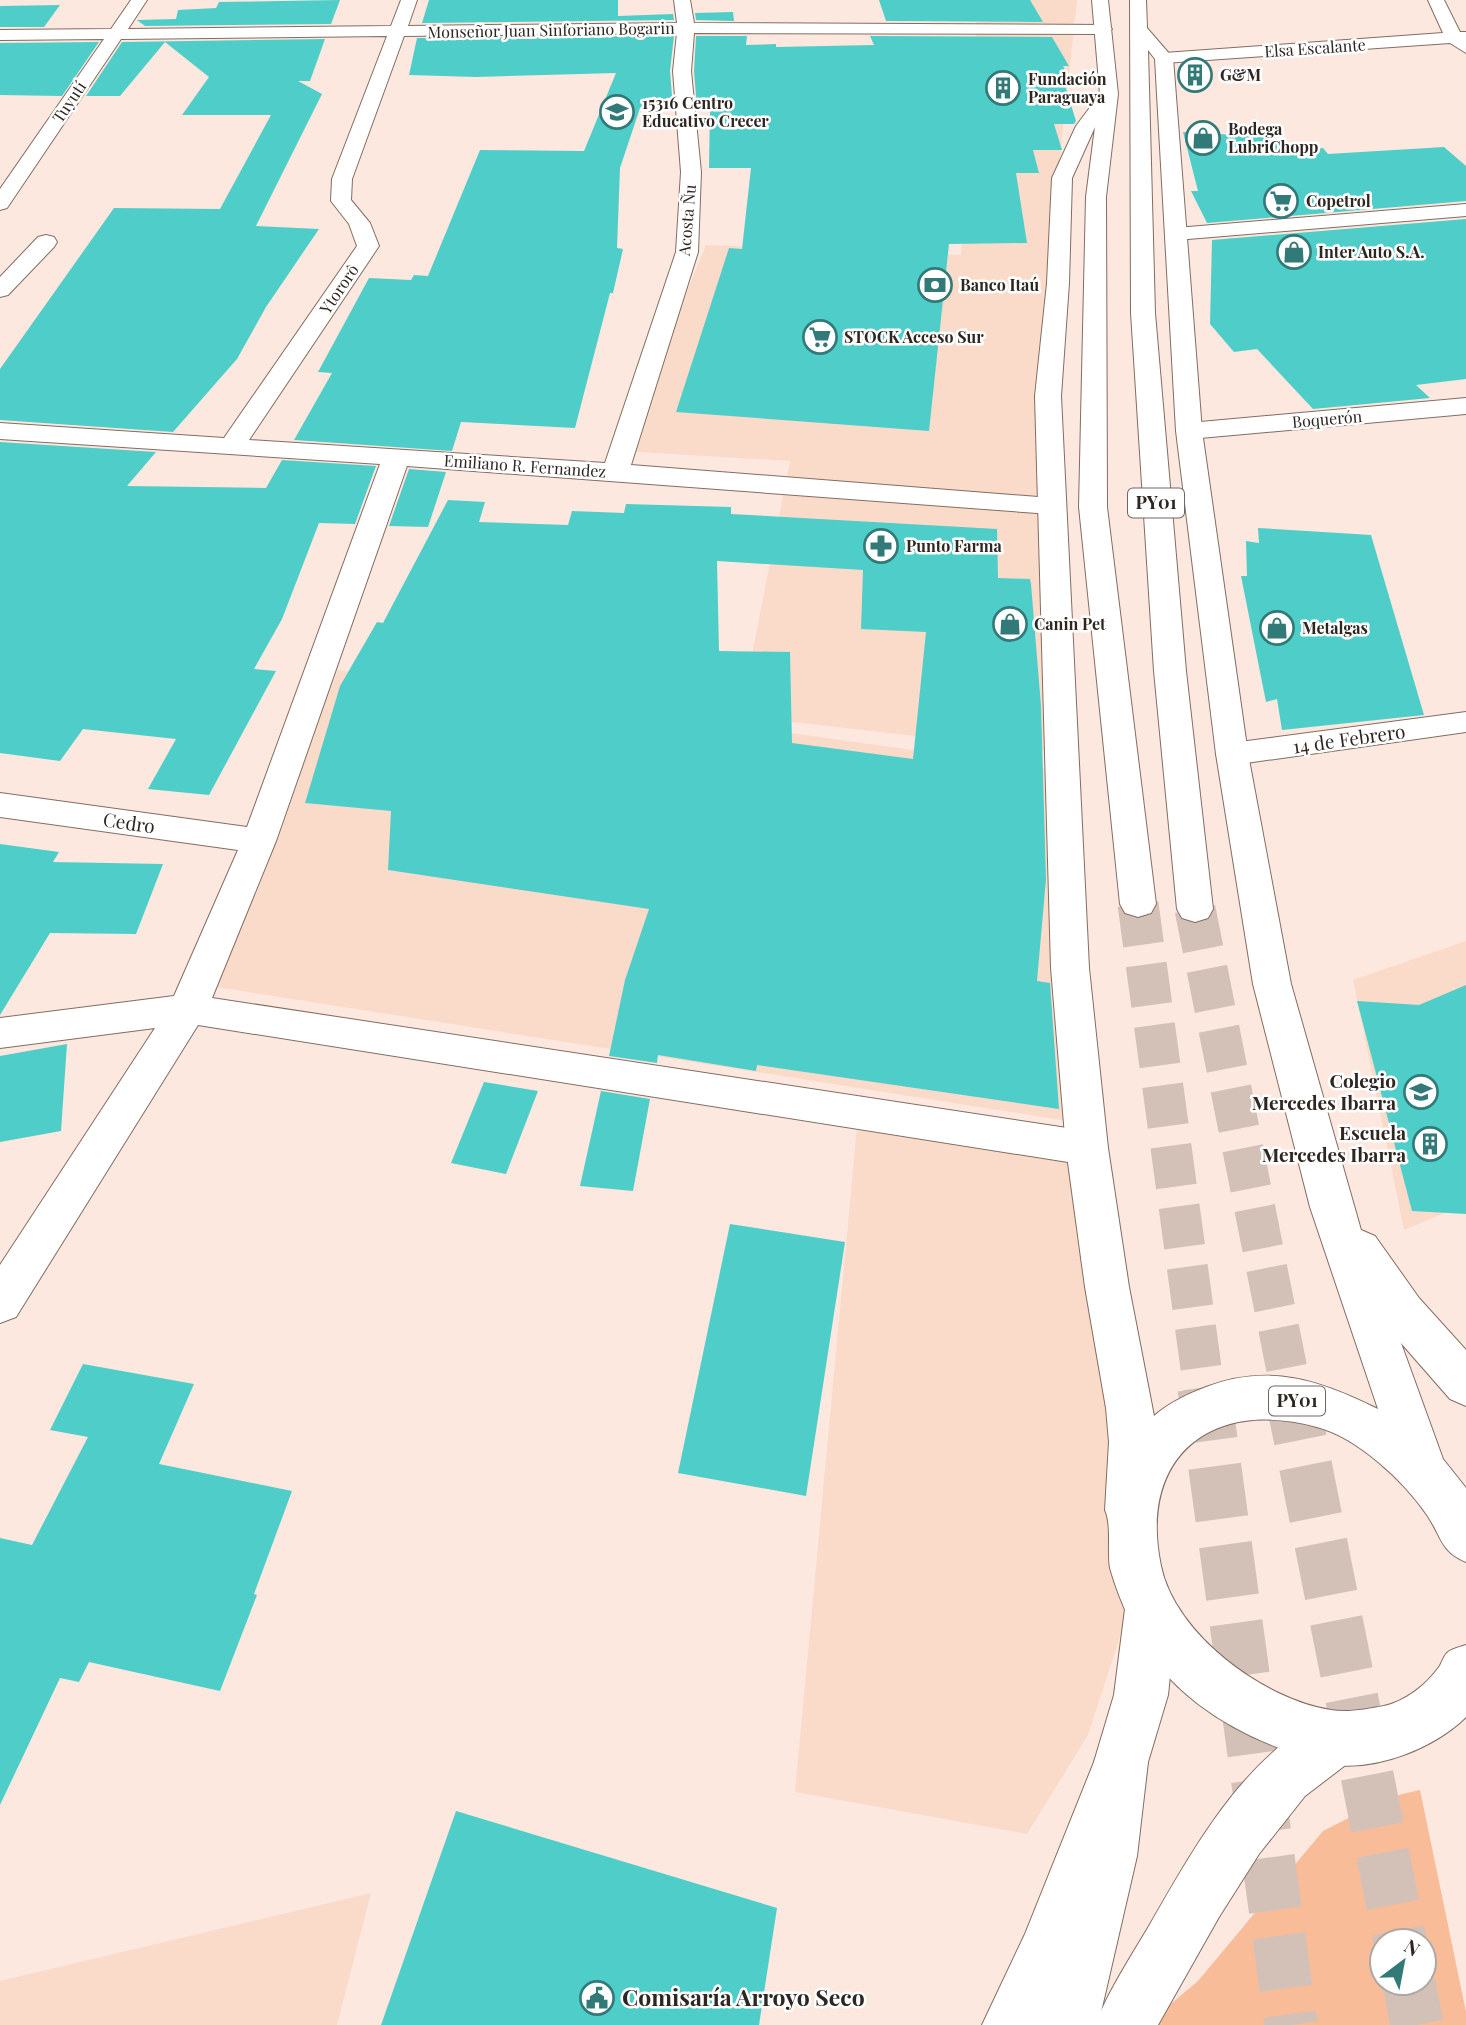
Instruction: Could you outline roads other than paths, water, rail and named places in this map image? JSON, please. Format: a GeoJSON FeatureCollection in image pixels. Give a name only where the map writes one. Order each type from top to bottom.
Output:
{"type":"FeatureCollection","features":[{"type":"Feature","properties":{"kind":"main road","name":"Tuyutí"},"geometry":{"type":"LineString","coordinates":[[0,204],[139,0]]}},
{"type":"Feature","properties":{"kind":"main road","name":"Ytororô"},"geometry":{"type":"LineString","coordinates":[[231,447],[368,246],[359,223],[341,201],[342,179],[409,0]]}},
{"type":"Feature","properties":{"kind":"main road","name":"Acosta Ñu"},"geometry":{"type":"LineString","coordinates":[[615,472],[687,252],[691,172],[682,71],[686,28],[682,0]]}},
{"type":"Feature","properties":{"kind":"main road"},"geometry":{"type":"LineString","coordinates":[[1100,0],[1109,94],[1096,197],[1093,507],[1138,904]]}},
{"type":"Feature","properties":{"kind":"main road","name":"PY01"},"geometry":{"type":"LineString","coordinates":[[1138,0],[1144,339],[1170,671],[1195,909]]}},
{"type":"Feature","properties":{"kind":"main road"},"geometry":{"type":"LineString","coordinates":[[1436,0],[1462,41]]}},
{"type":"Feature","properties":{"kind":"main road","name":"Monseñor Juan Sinforiano Bogarin"},"geometry":{"type":"LineString","coordinates":[[0,35],[686,28],[1102,29]]}},
{"type":"Feature","properties":{"kind":"main road"},"geometry":{"type":"LineString","coordinates":[[1140,31],[1164,58],[1189,431],[1232,754],[1272,984],[1331,1207],[1423,1471]]}},
{"type":"Feature","properties":{"kind":"main road","name":"Elsa Escalante"},"geometry":{"type":"LineString","coordinates":[[1164,58],[1462,41]]}},
{"type":"Feature","properties":{"kind":"main road"},"geometry":{"type":"LineString","coordinates":[[1109,94],[1086,126],[1062,178],[1058,283],[1048,396],[1070,968],[1087,1148],[1107,1287],[1130,1408],[1133,1442],[1130,1510]]}},
{"type":"Feature","properties":{"kind":"main road"},"geometry":{"type":"LineString","coordinates":[[1176,234],[1466,210]]}},
{"type":"Feature","properties":{"kind":"main road"},"geometry":{"type":"LineString","coordinates":[[0,290],[46,242]]}},
{"type":"Feature","properties":{"kind":"main road","name":"Boquerón"},"geometry":{"type":"LineString","coordinates":[[1189,431],[1466,406]]}},
{"type":"Feature","properties":{"kind":"main road","name":"Emiliano R. Fernandez"},"geometry":{"type":"LineString","coordinates":[[0,431],[615,472],[1051,506]]}},
{"type":"Feature","properties":{"kind":"main road"},"geometry":{"type":"LineString","coordinates":[[0,1303],[188,1009],[259,841],[396,458]]}},
{"type":"Feature","properties":{"kind":"main road","name":"14 de Febrero"},"geometry":{"type":"LineString","coordinates":[[1232,754],[1466,722]]}},
{"type":"Feature","properties":{"kind":"main road","name":"Cedro"},"geometry":{"type":"LineString","coordinates":[[0,805],[259,841]]}},
{"type":"Feature","properties":{"kind":"main road"},"geometry":{"type":"LineString","coordinates":[[0,1033],[188,1009],[1087,1148]]}},
{"type":"Feature","properties":{"kind":"main road"},"geometry":{"type":"LineString","coordinates":[[1331,1207],[1403,1312],[1466,1384]]}},
{"type":"Feature","properties":{"kind":"main road","name":"PY01"},"geometry":{"type":"LineString","coordinates":[[1462,1519],[1423,1471],[1377,1431],[1323,1406],[1269,1396],[1217,1402],[1175,1425],[1145,1462],[1130,1510],[1133,1558],[1151,1609],[1184,1658],[1228,1698],[1281,1725],[1337,1738],[1387,1733],[1430,1715],[1464,1690]]}},
{"type":"Feature","properties":{"kind":"main road"},"geometry":{"type":"LineString","coordinates":[[1012,2025],[1047,1952],[1121,1762],[1141,1695],[1151,1609]]}},
{"type":"Feature","properties":{"kind":"main road"},"geometry":{"type":"LineString","coordinates":[[1125,2025],[1206,1883],[1235,1842],[1287,1775],[1337,1738]]}},
{"type":"Feature","properties":{"kind":"main road"},"geometry":{"type":"LineString","coordinates":[[1068,2025],[1109,1856],[1121,1762]]}},
{"type":"Feature","properties":{"kind":"tunnel"},"geometry":{"type":"LineString","coordinates":[[1138,904],[1204,1390]]}},
{"type":"Feature","properties":{"kind":"tunnel"},"geometry":{"type":"LineString","coordinates":[[1195,909],[1291,1390]]}},
{"type":"Feature","properties":{"kind":"tunnel"},"geometry":{"type":"LineString","coordinates":[[1204,1388],[1291,2025]]}},
{"type":"Feature","properties":{"kind":"tunnel"},"geometry":{"type":"LineString","coordinates":[[1290,1388],[1397,1927]]}},
{"type":"Feature","properties":{"kind":"tunnel"},"geometry":{"type":"LineString","coordinates":[[1412,1997],[1417,2025]]}},
{"type":"Feature","properties":{"kind":"place","name":"G&M"},"geometry":{"type":"Point","coordinates":[1195,75]}},
{"type":"Feature","properties":{"kind":"place","name":"Fundación Paraguaya"},"geometry":{"type":"Point","coordinates":[1003,88]}},
{"type":"Feature","properties":{"kind":"place","name":"15316 Centro Educativo Crecer"},"geometry":{"type":"Point","coordinates":[617,112]}},
{"type":"Feature","properties":{"kind":"place","name":"Bodega LubriChopp"},"geometry":{"type":"Point","coordinates":[1203,138]}},
{"type":"Feature","properties":{"kind":"place","name":"Copetrol"},"geometry":{"type":"Point","coordinates":[1281,201]}},
{"type":"Feature","properties":{"kind":"place","name":"Inter Auto S.A."},"geometry":{"type":"Point","coordinates":[1294,252]}},
{"type":"Feature","properties":{"kind":"place","name":"Banco Itaú"},"geometry":{"type":"Point","coordinates":[935,285]}},
{"type":"Feature","properties":{"kind":"place","name":"STOCK Acceso Sur"},"geometry":{"type":"Point","coordinates":[820,337]}},
{"type":"Feature","properties":{"kind":"place","name":"Punto Farma"},"geometry":{"type":"Point","coordinates":[881,546]}},
{"type":"Feature","properties":{"kind":"place","name":"Canin Pet"},"geometry":{"type":"Point","coordinates":[1010,624]}},
{"type":"Feature","properties":{"kind":"place","name":"Metalgas"},"geometry":{"type":"Point","coordinates":[1277,628]}},
{"type":"Feature","properties":{"kind":"place","name":"Colegio Mercedes Ibarra"},"geometry":{"type":"Point","coordinates":[1421,1092]}},
{"type":"Feature","properties":{"kind":"place","name":"Escuela Mercedes Ibarra"},"geometry":{"type":"Point","coordinates":[1430,1144]}},
{"type":"Feature","properties":{"kind":"place","name":"Comisaría Arroyo Seco"},"geometry":{"type":"Point","coordinates":[597,1998]}}]}
